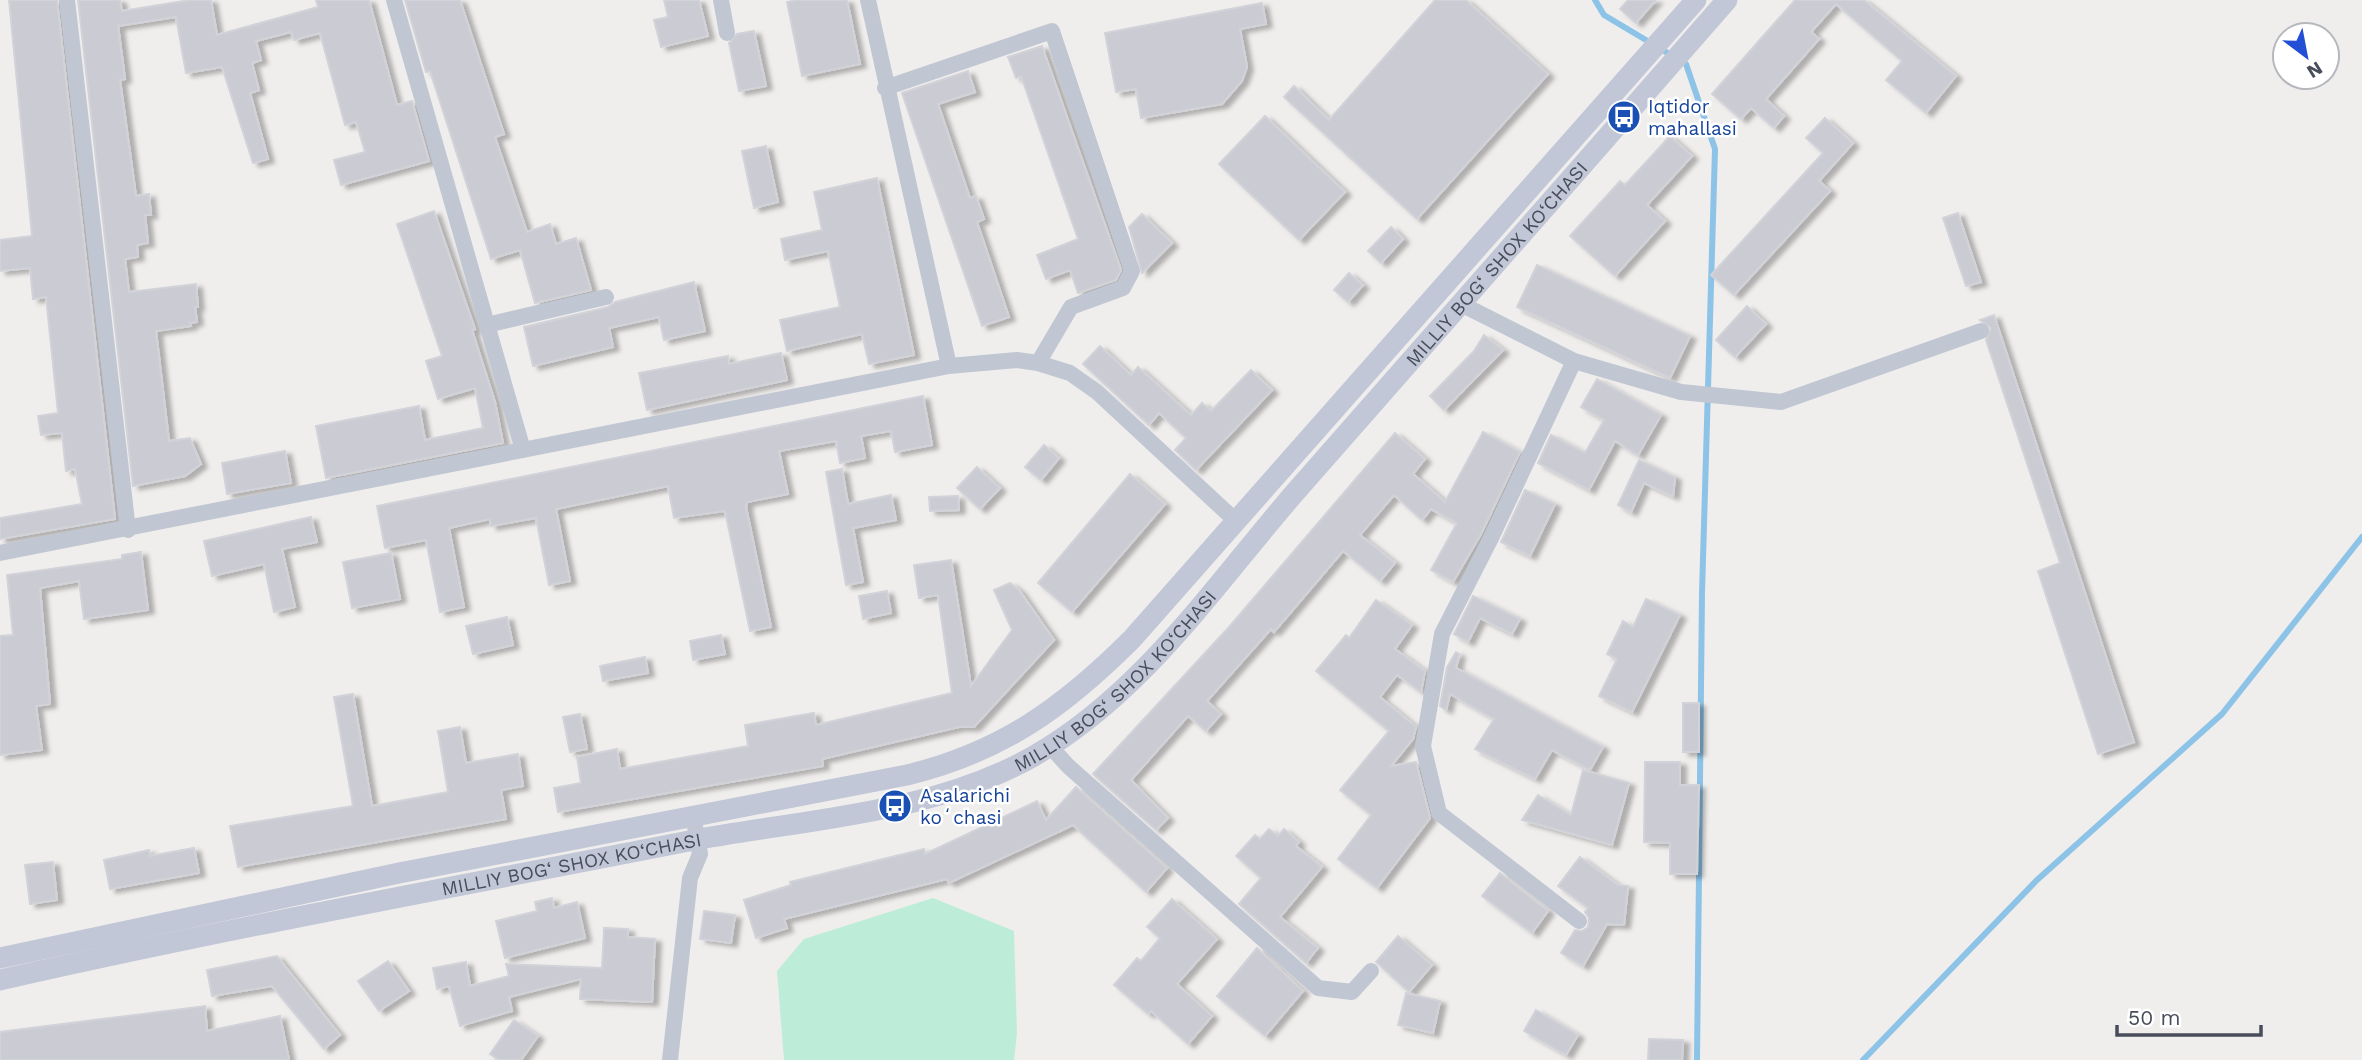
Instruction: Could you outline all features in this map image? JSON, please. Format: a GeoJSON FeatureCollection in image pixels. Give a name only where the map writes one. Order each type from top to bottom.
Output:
{"type":"FeatureCollection","features":[{"type":"Feature","properties":{"kind":"main road","name":"MILLIY BOG‘ SHOX KO‘CHASI"},"geometry":{"type":"LineString","coordinates":[[0,958],[399,873],[907,775],[956,762],[1002,742],[1043,717],[1097,674],[1237,522],[1696,0]]}},
{"type":"Feature","properties":{"kind":"main road","name":"MILLIY BOG‘ SHOX KO‘CHASI"},"geometry":{"type":"LineString","coordinates":[[0,980],[697,839],[918,801],[981,781],[1050,746],[1104,706],[1153,661],[1259,535],[1727,0]]}},
{"type":"Feature","properties":{"kind":"main road"},"geometry":{"type":"LineString","coordinates":[[399,873],[404,898]]}},
{"type":"Feature","properties":{"kind":"street"},"geometry":{"type":"LineString","coordinates":[[67,0],[128,530]]}},
{"type":"Feature","properties":{"kind":"street"},"geometry":{"type":"LineString","coordinates":[[394,0],[523,450]]}},
{"type":"Feature","properties":{"kind":"street"},"geometry":{"type":"LineString","coordinates":[[721,0],[727,33]]}},
{"type":"Feature","properties":{"kind":"street"},"geometry":{"type":"LineString","coordinates":[[868,0],[949,366]]}},
{"type":"Feature","properties":{"kind":"street"},"geometry":{"type":"LineString","coordinates":[[886,88],[1052,31],[1132,271],[1123,288],[1071,307],[1038,363]]}},
{"type":"Feature","properties":{"kind":"street"},"geometry":{"type":"LineString","coordinates":[[487,325],[606,297]]}},
{"type":"Feature","properties":{"kind":"street"},"geometry":{"type":"LineString","coordinates":[[1461,304],[1574,361],[1681,392],[1781,402],[1981,331]]}},
{"type":"Feature","properties":{"kind":"street"},"geometry":{"type":"LineString","coordinates":[[0,554],[949,366],[993,360],[1038,363],[1084,381],[1237,522]]}},
{"type":"Feature","properties":{"kind":"street"},"geometry":{"type":"LineString","coordinates":[[1574,361],[1491,538],[1442,634],[1423,746],[1438,813],[1579,921]]}},
{"type":"Feature","properties":{"kind":"street"},"geometry":{"type":"LineString","coordinates":[[1050,746],[1068,766],[1318,988],[1352,992],[1371,971]]}},
{"type":"Feature","properties":{"kind":"street"},"geometry":{"type":"LineString","coordinates":[[670,1060],[690,878],[700,854],[693,815]]}},
{"type":"Feature","properties":{"kind":"green space"},"geometry":{"type":"Polygon","coordinates":[[[933,898],[1014,931],[1017,1033],[1014,1060],[784,1060],[777,971],[804,939],[933,898]]]}},
{"type":"Feature","properties":{"kind":"building"},"geometry":{"type":"Polygon","coordinates":[[[9,0],[57,0],[115,519],[0,539],[0,518],[82,504],[75,469],[66,471],[62,433],[41,435],[38,416],[58,413],[46,297],[33,299],[30,268],[0,271],[0,240],[32,236],[9,0]]]}},
{"type":"Feature","properties":{"kind":"building"},"geometry":{"type":"Polygon","coordinates":[[[78,0],[120,0],[122,11],[190,0],[211,0],[217,35],[318,7],[316,0],[369,0],[397,105],[412,101],[429,161],[341,185],[334,160],[365,152],[356,122],[345,125],[320,33],[294,40],[291,32],[256,41],[261,60],[252,63],[259,90],[250,93],[268,159],[253,163],[222,67],[186,73],[176,17],[118,26],[125,79],[120,80],[136,196],[149,194],[151,215],[145,215],[148,243],[137,245],[138,257],[125,259],[129,292],[196,284],[198,307],[195,307],[197,322],[190,323],[191,326],[156,331],[169,441],[190,438],[201,464],[185,476],[133,486],[78,0]]]}},
{"type":"Feature","properties":{"kind":"building"},"geometry":{"type":"Polygon","coordinates":[[[405,0],[460,0],[504,134],[495,137],[527,232],[550,224],[556,244],[576,238],[591,290],[535,303],[520,250],[491,259],[430,71],[426,72],[405,0]]]}},
{"type":"Feature","properties":{"kind":"building"},"geometry":{"type":"Polygon","coordinates":[[[664,0],[699,0],[708,36],[661,47],[654,20],[668,17],[664,0]]]}},
{"type":"Feature","properties":{"kind":"building"},"geometry":{"type":"Polygon","coordinates":[[[847,0],[860,64],[802,76],[787,2],[847,0]]]}},
{"type":"Feature","properties":{"kind":"building"},"geometry":{"type":"Polygon","coordinates":[[[1435,0],[1466,0],[1548,74],[1417,219],[1284,97],[1294,86],[1329,120],[1435,0]]]}},
{"type":"Feature","properties":{"kind":"building"},"geometry":{"type":"Polygon","coordinates":[[[1628,0],[1656,0],[1636,23],[1620,9],[1628,0]]]}},
{"type":"Feature","properties":{"kind":"building"},"geometry":{"type":"Polygon","coordinates":[[[1795,0],[1864,0],[1956,76],[1926,113],[1886,80],[1902,61],[1836,4],[1811,32],[1819,39],[1766,99],[1784,116],[1774,128],[1751,108],[1741,119],[1712,94],[1795,0]]]}},
{"type":"Feature","properties":{"kind":"building"},"geometry":{"type":"Polygon","coordinates":[[[1262,3],[1266,24],[1240,29],[1247,67],[1242,81],[1222,104],[1141,118],[1136,89],[1116,92],[1105,33],[1262,3]]]}},
{"type":"Feature","properties":{"kind":"building"},"geometry":{"type":"Polygon","coordinates":[[[754,31],[766,86],[739,91],[729,43],[737,34],[754,31]]]}},
{"type":"Feature","properties":{"kind":"building"},"geometry":{"type":"Polygon","coordinates":[[[1042,46],[1121,270],[1116,280],[1078,293],[1070,270],[1046,279],[1037,255],[1078,239],[1021,76],[1016,78],[1008,57],[1042,46]]]}},
{"type":"Feature","properties":{"kind":"building"},"geometry":{"type":"Polygon","coordinates":[[[968,71],[975,92],[938,104],[970,198],[976,196],[984,219],[977,222],[1009,317],[982,326],[902,93],[968,71]]]}},
{"type":"Feature","properties":{"kind":"building"},"geometry":{"type":"Polygon","coordinates":[[[1265,116],[1345,192],[1299,240],[1219,164],[1265,116]]]}},
{"type":"Feature","properties":{"kind":"building"},"geometry":{"type":"Polygon","coordinates":[[[1825,118],[1853,143],[1819,181],[1830,191],[1734,295],[1711,275],[1823,153],[1806,138],[1825,118]]]}},
{"type":"Feature","properties":{"kind":"building"},"geometry":{"type":"Polygon","coordinates":[[[1670,136],[1692,156],[1647,205],[1665,221],[1615,276],[1570,236],[1620,181],[1625,185],[1670,136]]]}},
{"type":"Feature","properties":{"kind":"building"},"geometry":{"type":"Polygon","coordinates":[[[766,146],[778,202],[754,208],[742,151],[766,146]]]}},
{"type":"Feature","properties":{"kind":"building"},"geometry":{"type":"Polygon","coordinates":[[[877,178],[914,355],[869,364],[862,334],[787,351],[780,320],[840,307],[828,251],[785,260],[781,239],[822,230],[814,192],[877,178]]]}},
{"type":"Feature","properties":{"kind":"building"},"geometry":{"type":"Polygon","coordinates":[[[434,211],[475,329],[472,330],[495,402],[503,443],[326,478],[316,426],[419,406],[425,440],[483,428],[475,388],[438,399],[426,361],[442,356],[397,224],[434,211]]]}},
{"type":"Feature","properties":{"kind":"building"},"geometry":{"type":"Polygon","coordinates":[[[1958,213],[1981,282],[1966,286],[1943,218],[1958,213]]]}},
{"type":"Feature","properties":{"kind":"building"},"geometry":{"type":"Polygon","coordinates":[[[1142,214],[1172,243],[1142,273],[1129,227],[1142,214]]]}},
{"type":"Feature","properties":{"kind":"building"},"geometry":{"type":"Polygon","coordinates":[[[1391,227],[1403,239],[1381,263],[1368,251],[1391,227]]]}},
{"type":"Feature","properties":{"kind":"building"},"geometry":{"type":"Polygon","coordinates":[[[1537,265],[1690,336],[1670,378],[1517,307],[1537,265]]]}},
{"type":"Feature","properties":{"kind":"building"},"geometry":{"type":"Polygon","coordinates":[[[1349,273],[1363,285],[1348,302],[1334,290],[1349,273]]]}},
{"type":"Feature","properties":{"kind":"building"},"geometry":{"type":"Polygon","coordinates":[[[694,282],[705,331],[664,340],[659,317],[609,328],[613,347],[533,366],[524,327],[608,307],[615,302],[694,282]]]}},
{"type":"Feature","properties":{"kind":"building"},"geometry":{"type":"Polygon","coordinates":[[[1747,306],[1766,324],[1735,357],[1716,340],[1747,306]]]}},
{"type":"Feature","properties":{"kind":"building"},"geometry":{"type":"Polygon","coordinates":[[[1994,315],[2134,742],[2098,754],[2038,571],[2060,563],[1986,340],[1991,328],[1980,320],[1994,315]]]}},
{"type":"Feature","properties":{"kind":"building"},"geometry":{"type":"Polygon","coordinates":[[[1484,335],[1503,350],[1444,410],[1430,396],[1474,351],[1484,335]]]}},
{"type":"Feature","properties":{"kind":"building"},"geometry":{"type":"Polygon","coordinates":[[[1100,346],[1131,375],[1138,367],[1191,415],[1202,403],[1211,411],[1251,370],[1272,390],[1196,470],[1175,450],[1186,438],[1159,413],[1149,425],[1083,364],[1100,346]]]}},
{"type":"Feature","properties":{"kind":"building"},"geometry":{"type":"Polygon","coordinates":[[[781,353],[787,380],[647,410],[639,373],[728,356],[729,364],[781,353]]]}},
{"type":"Feature","properties":{"kind":"building"},"geometry":{"type":"Polygon","coordinates":[[[1597,379],[1661,415],[1638,455],[1615,441],[1589,490],[1538,463],[1551,435],[1585,453],[1604,420],[1581,407],[1597,379]]]}},
{"type":"Feature","properties":{"kind":"building"},"geometry":{"type":"Polygon","coordinates":[[[923,396],[932,445],[895,452],[891,431],[861,436],[865,458],[840,463],[836,441],[779,451],[788,494],[747,502],[746,507],[771,627],[750,631],[725,511],[674,518],[668,486],[556,509],[570,581],[549,585],[536,518],[491,526],[490,519],[449,528],[464,607],[440,612],[426,540],[385,548],[377,506],[923,396]]]}},
{"type":"Feature","properties":{"kind":"building"},"geometry":{"type":"Polygon","coordinates":[[[1483,432],[1520,452],[1481,534],[1453,582],[1431,570],[1457,523],[1431,509],[1422,520],[1394,495],[1360,535],[1395,563],[1380,581],[1343,551],[1274,632],[1271,629],[1207,701],[1221,714],[1206,731],[1188,716],[1131,780],[1168,818],[1156,830],[1093,774],[1229,627],[1395,433],[1425,459],[1413,474],[1445,502],[1483,432]]]}},
{"type":"Feature","properties":{"kind":"building"},"geometry":{"type":"Polygon","coordinates":[[[1044,445],[1059,458],[1041,480],[1025,467],[1044,445]]]}},
{"type":"Feature","properties":{"kind":"building"},"geometry":{"type":"Polygon","coordinates":[[[285,451],[291,483],[227,494],[222,463],[285,451]]]}},
{"type":"Feature","properties":{"kind":"building"},"geometry":{"type":"Polygon","coordinates":[[[1639,460],[1675,477],[1673,496],[1644,483],[1631,512],[1618,505],[1639,460]]]}},
{"type":"Feature","properties":{"kind":"building"},"geometry":{"type":"Polygon","coordinates":[[[977,467],[1000,488],[980,509],[957,488],[977,467]]]}},
{"type":"Feature","properties":{"kind":"building"},"geometry":{"type":"Polygon","coordinates":[[[842,469],[848,504],[891,495],[896,520],[853,528],[863,582],[846,585],[826,472],[842,469]]]}},
{"type":"Feature","properties":{"kind":"building"},"geometry":{"type":"Polygon","coordinates":[[[1130,474],[1165,504],[1072,612],[1038,583],[1130,474]]]}},
{"type":"Feature","properties":{"kind":"building"},"geometry":{"type":"Polygon","coordinates":[[[1525,490],[1555,504],[1530,556],[1501,542],[1525,490]]]}},
{"type":"Feature","properties":{"kind":"building"},"geometry":{"type":"Polygon","coordinates":[[[958,496],[959,510],[930,511],[929,497],[958,496]]]}},
{"type":"Feature","properties":{"kind":"building"},"geometry":{"type":"Polygon","coordinates":[[[311,517],[317,542],[282,549],[295,607],[274,612],[264,564],[212,576],[204,541],[311,517]]]}},
{"type":"Feature","properties":{"kind":"building"},"geometry":{"type":"Polygon","coordinates":[[[141,552],[148,610],[84,619],[79,581],[40,588],[50,704],[36,706],[42,750],[0,755],[0,636],[13,635],[7,575],[122,559],[122,555],[141,552]]]}},
{"type":"Feature","properties":{"kind":"building"},"geometry":{"type":"Polygon","coordinates":[[[391,553],[400,599],[352,608],[343,562],[391,553]]]}},
{"type":"Feature","properties":{"kind":"building"},"geometry":{"type":"Polygon","coordinates":[[[951,560],[971,686],[1012,630],[994,590],[1010,583],[1019,590],[1054,640],[974,727],[959,727],[822,759],[823,766],[558,812],[554,788],[581,783],[577,757],[617,749],[620,769],[748,746],[745,725],[814,713],[816,725],[952,693],[938,595],[919,598],[914,565],[951,560]]]}},
{"type":"Feature","properties":{"kind":"building"},"geometry":{"type":"Polygon","coordinates":[[[887,591],[891,613],[863,619],[859,596],[887,591]]]}},
{"type":"Feature","properties":{"kind":"building"},"geometry":{"type":"Polygon","coordinates":[[[1473,596],[1520,619],[1512,634],[1480,618],[1468,642],[1454,634],[1473,596]]]}},
{"type":"Feature","properties":{"kind":"building"},"geometry":{"type":"Polygon","coordinates":[[[1646,599],[1680,615],[1632,712],[1599,696],[1617,659],[1607,654],[1623,621],[1633,627],[1646,599]]]}},
{"type":"Feature","properties":{"kind":"building"},"geometry":{"type":"Polygon","coordinates":[[[1376,600],[1412,625],[1395,649],[1425,671],[1421,692],[1397,675],[1380,697],[1416,727],[1413,739],[1391,766],[1416,762],[1430,818],[1377,888],[1338,859],[1371,815],[1340,790],[1389,731],[1316,671],[1346,635],[1349,638],[1376,600]]]}},
{"type":"Feature","properties":{"kind":"building"},"geometry":{"type":"Polygon","coordinates":[[[507,617],[513,645],[473,654],[466,626],[507,617]]]}},
{"type":"Feature","properties":{"kind":"building"},"geometry":{"type":"Polygon","coordinates":[[[721,635],[725,654],[693,660],[690,641],[721,635]]]}},
{"type":"Feature","properties":{"kind":"building"},"geometry":{"type":"Polygon","coordinates":[[[1456,652],[1459,654],[1456,668],[1603,747],[1590,770],[1552,750],[1535,779],[1475,749],[1494,719],[1450,694],[1446,710],[1440,706],[1447,667],[1456,652]]]}},
{"type":"Feature","properties":{"kind":"building"},"geometry":{"type":"Polygon","coordinates":[[[645,657],[648,673],[603,681],[600,666],[645,657]]]}},
{"type":"Feature","properties":{"kind":"building"},"geometry":{"type":"Polygon","coordinates":[[[353,694],[372,806],[448,792],[438,731],[460,727],[466,763],[518,754],[523,786],[501,790],[506,819],[238,867],[230,826],[353,806],[334,697],[353,694]]]}},
{"type":"Feature","properties":{"kind":"building"},"geometry":{"type":"Polygon","coordinates":[[[1683,703],[1699,703],[1699,752],[1683,752],[1683,703]]]}},
{"type":"Feature","properties":{"kind":"building"},"geometry":{"type":"Polygon","coordinates":[[[580,714],[587,749],[570,752],[563,717],[580,714]]]}},
{"type":"Feature","properties":{"kind":"building"},"geometry":{"type":"Polygon","coordinates":[[[1645,762],[1680,762],[1680,785],[1699,785],[1697,874],[1670,874],[1670,843],[1644,842],[1645,762]]]}},
{"type":"Feature","properties":{"kind":"building"},"geometry":{"type":"Polygon","coordinates":[[[1583,770],[1629,783],[1612,845],[1522,820],[1538,795],[1571,815],[1583,770]]]}},
{"type":"Feature","properties":{"kind":"building"},"geometry":{"type":"Polygon","coordinates":[[[1076,787],[1167,868],[1146,892],[1073,825],[949,883],[947,879],[784,919],[787,928],[756,938],[744,900],[791,885],[790,882],[924,849],[925,854],[1037,801],[1046,820],[1076,787]]]}},
{"type":"Feature","properties":{"kind":"building"},"geometry":{"type":"Polygon","coordinates":[[[1269,829],[1278,836],[1284,829],[1299,842],[1296,846],[1322,867],[1280,917],[1318,948],[1306,963],[1239,904],[1261,878],[1236,856],[1255,835],[1260,839],[1269,829]]]}},
{"type":"Feature","properties":{"kind":"building"},"geometry":{"type":"Polygon","coordinates":[[[194,848],[199,873],[110,889],[104,860],[149,850],[150,856],[194,848]]]}},
{"type":"Feature","properties":{"kind":"building"},"geometry":{"type":"Polygon","coordinates":[[[1580,857],[1618,885],[1628,886],[1624,925],[1607,924],[1583,966],[1561,953],[1575,930],[1582,931],[1588,927],[1589,918],[1585,912],[1588,908],[1558,886],[1580,857]]]}},
{"type":"Feature","properties":{"kind":"building"},"geometry":{"type":"Polygon","coordinates":[[[53,862],[57,900],[30,904],[25,865],[53,862]]]}},
{"type":"Feature","properties":{"kind":"building"},"geometry":{"type":"Polygon","coordinates":[[[1500,873],[1548,911],[1532,933],[1482,896],[1500,873]]]}},
{"type":"Feature","properties":{"kind":"building"},"geometry":{"type":"Polygon","coordinates":[[[552,898],[554,908],[577,902],[585,938],[505,958],[496,921],[537,911],[535,902],[552,898]]]}},
{"type":"Feature","properties":{"kind":"building"},"geometry":{"type":"Polygon","coordinates":[[[1172,899],[1217,939],[1177,984],[1212,1016],[1188,1044],[1151,1011],[1148,1014],[1114,985],[1137,958],[1141,961],[1160,938],[1147,927],[1172,899]]]}},
{"type":"Feature","properties":{"kind":"building"},"geometry":{"type":"Polygon","coordinates":[[[704,911],[735,915],[731,943],[700,939],[704,911]]]}},
{"type":"Feature","properties":{"kind":"building"},"geometry":{"type":"Polygon","coordinates":[[[604,928],[628,929],[628,937],[655,939],[652,1002],[580,999],[581,979],[509,997],[512,1011],[460,1026],[449,986],[437,989],[433,968],[466,962],[470,986],[509,976],[506,964],[602,968],[604,928]]]}},
{"type":"Feature","properties":{"kind":"building"},"geometry":{"type":"Polygon","coordinates":[[[1398,936],[1432,965],[1409,992],[1376,962],[1398,936]]]}},
{"type":"Feature","properties":{"kind":"building"},"geometry":{"type":"Polygon","coordinates":[[[1257,948],[1303,991],[1265,1036],[1217,996],[1257,948]]]}},
{"type":"Feature","properties":{"kind":"building"},"geometry":{"type":"Polygon","coordinates":[[[277,956],[340,1035],[324,1049],[272,986],[212,996],[207,970],[277,956]]]}},
{"type":"Feature","properties":{"kind":"building"},"geometry":{"type":"Polygon","coordinates":[[[388,961],[409,991],[379,1011],[358,981],[388,961]]]}},
{"type":"Feature","properties":{"kind":"building"},"geometry":{"type":"Polygon","coordinates":[[[1406,993],[1440,1001],[1433,1033],[1398,1025],[1406,993]]]}},
{"type":"Feature","properties":{"kind":"building"},"geometry":{"type":"Polygon","coordinates":[[[205,1006],[207,1031],[280,1016],[289,1060],[0,1060],[0,1032],[205,1006]]]}},
{"type":"Feature","properties":{"kind":"building"},"geometry":{"type":"Polygon","coordinates":[[[1536,1010],[1578,1035],[1566,1055],[1524,1031],[1536,1010]]]}},
{"type":"Feature","properties":{"kind":"building"},"geometry":{"type":"Polygon","coordinates":[[[514,1020],[538,1036],[521,1060],[499,1060],[490,1054],[514,1020]]]}},
{"type":"Feature","properties":{"kind":"building"},"geometry":{"type":"Polygon","coordinates":[[[1649,1039],[1683,1040],[1682,1060],[1648,1060],[1649,1039]]]}},
{"type":"Feature","properties":{"kind":"waterway"},"geometry":{"type":"LineString","coordinates":[[1595,0],[1604,15],[1686,64],[1715,149],[1702,593],[1697,1060]]}},
{"type":"Feature","properties":{"kind":"waterway"},"geometry":{"type":"LineString","coordinates":[[1863,1060],[2037,880],[2222,714],[2362,537]]}},
{"type":"Feature","properties":{"kind":"place","name":"Iqtidor mahallasi"},"geometry":{"type":"Point","coordinates":[1624,117]}},
{"type":"Feature","properties":{"kind":"place","name":"Asalarichi koʻchasi"},"geometry":{"type":"Point","coordinates":[895,806]}}]}
